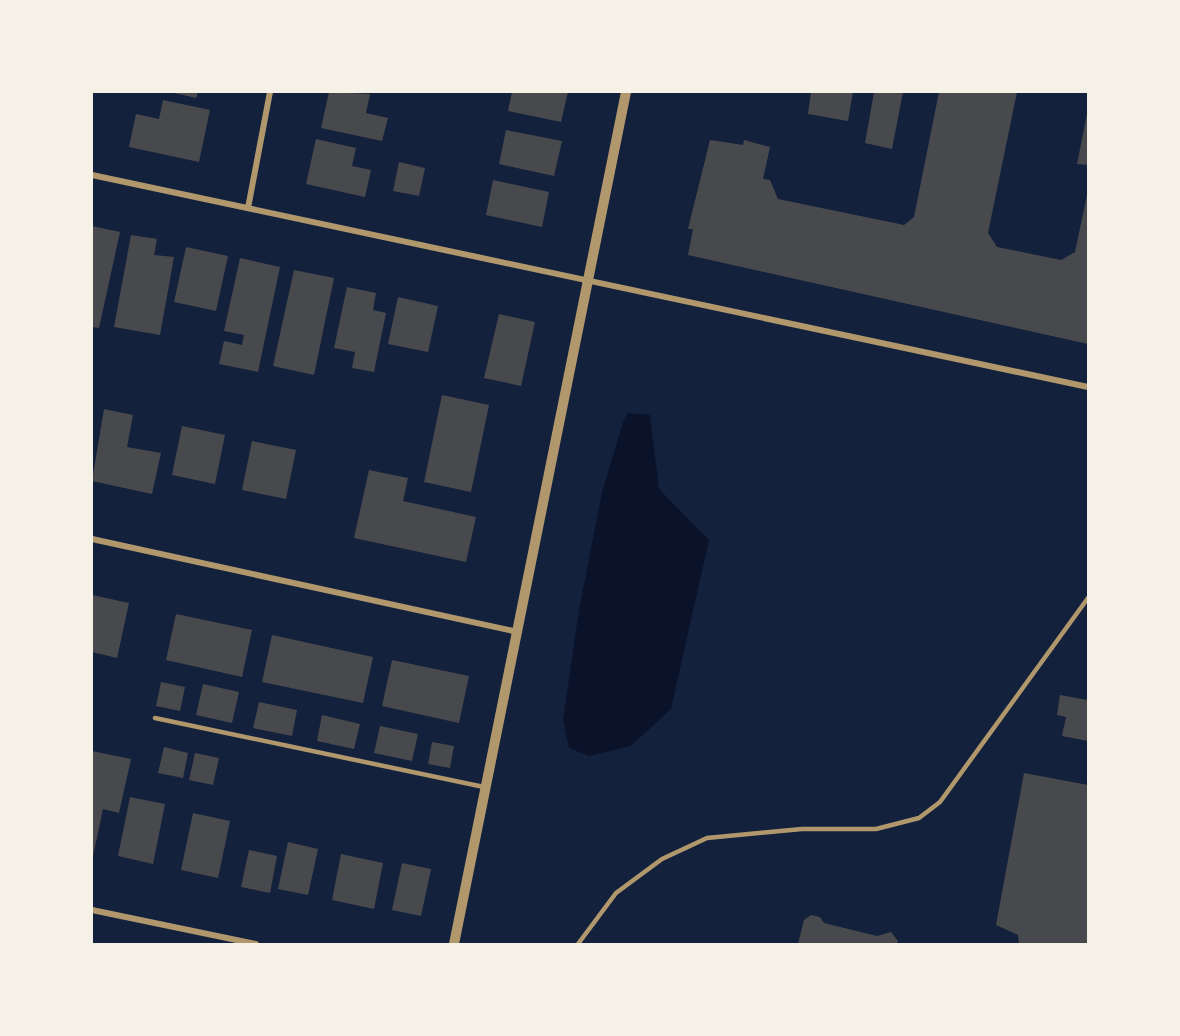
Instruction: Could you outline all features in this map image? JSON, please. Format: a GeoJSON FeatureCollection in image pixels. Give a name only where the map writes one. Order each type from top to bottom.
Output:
{"type":"FeatureCollection","features":[{"type":"Feature","properties":{"kind":"street"},"geometry":{"type":"LineString","coordinates":[[248,208],[270,92]]}},
{"type":"Feature","properties":{"kind":"street"},"geometry":{"type":"LineString","coordinates":[[454,945],[590,281],[626,92]]}},
{"type":"Feature","properties":{"kind":"street"},"geometry":{"type":"LineString","coordinates":[[92,175],[1089,387]]}},
{"type":"Feature","properties":{"kind":"street"},"geometry":{"type":"LineString","coordinates":[[92,539],[518,632]]}},
{"type":"Feature","properties":{"kind":"street"},"geometry":{"type":"LineString","coordinates":[[92,910],[256,945]]}},
{"type":"Feature","properties":{"kind":"lane"},"geometry":{"type":"LineString","coordinates":[[578,945],[616,893],[662,859],[707,838],[802,829],[876,829],[919,818],[940,802],[1089,598]]}},
{"type":"Feature","properties":{"kind":"lane"},"geometry":{"type":"LineString","coordinates":[[155,718],[486,788]]}},
{"type":"Feature","properties":{"kind":"water"},"geometry":{"type":"Polygon","coordinates":[[[628,413],[650,415],[659,489],[709,540],[671,709],[631,746],[589,756],[569,748],[563,720],[579,610],[602,492],[623,422],[628,413]]]}},
{"type":"Feature","properties":{"kind":"building"},"geometry":{"type":"Polygon","coordinates":[[[170,92],[198,92],[196,98],[170,92]]]}},
{"type":"Feature","properties":{"kind":"building"},"geometry":{"type":"Polygon","coordinates":[[[329,92],[370,94],[366,113],[388,118],[382,141],[321,128],[329,92]]]}},
{"type":"Feature","properties":{"kind":"building"},"geometry":{"type":"Polygon","coordinates":[[[512,92],[568,92],[561,122],[508,111],[512,92]]]}},
{"type":"Feature","properties":{"kind":"building"},"geometry":{"type":"Polygon","coordinates":[[[811,92],[853,92],[848,121],[808,114],[811,92]]]}},
{"type":"Feature","properties":{"kind":"building"},"geometry":{"type":"Polygon","coordinates":[[[874,92],[903,92],[892,149],[865,143],[874,92]]]}},
{"type":"Feature","properties":{"kind":"building"},"geometry":{"type":"Polygon","coordinates":[[[939,92],[1017,92],[988,233],[997,247],[1061,260],[1075,252],[1088,190],[1088,344],[688,255],[693,229],[688,229],[710,140],[743,145],[744,140],[770,147],[763,179],[770,180],[778,199],[904,225],[914,217],[939,92]]]}},
{"type":"Feature","properties":{"kind":"building"},"geometry":{"type":"Polygon","coordinates":[[[163,100],[210,110],[199,162],[129,147],[136,114],[159,119],[163,100]]]}},
{"type":"Feature","properties":{"kind":"building"},"geometry":{"type":"Polygon","coordinates":[[[1088,114],[1088,165],[1077,164],[1088,114]]]}},
{"type":"Feature","properties":{"kind":"building"},"geometry":{"type":"Polygon","coordinates":[[[506,130],[562,141],[554,176],[499,164],[506,130]]]}},
{"type":"Feature","properties":{"kind":"building"},"geometry":{"type":"Polygon","coordinates":[[[316,139],[356,148],[352,166],[371,170],[365,197],[306,184],[316,139]]]}},
{"type":"Feature","properties":{"kind":"building"},"geometry":{"type":"Polygon","coordinates":[[[399,162],[425,168],[419,196],[393,191],[399,162]]]}},
{"type":"Feature","properties":{"kind":"building"},"geometry":{"type":"Polygon","coordinates":[[[493,180],[549,192],[542,227],[486,215],[493,180]]]}},
{"type":"Feature","properties":{"kind":"building"},"geometry":{"type":"Polygon","coordinates":[[[92,226],[120,232],[99,328],[92,327],[92,226]]]}},
{"type":"Feature","properties":{"kind":"building"},"geometry":{"type":"Polygon","coordinates":[[[131,235],[157,239],[154,255],[174,257],[160,335],[114,327],[131,235]]]}},
{"type":"Feature","properties":{"kind":"building"},"geometry":{"type":"Polygon","coordinates":[[[186,247],[228,256],[216,311],[174,302],[186,247]]]}},
{"type":"Feature","properties":{"kind":"building"},"geometry":{"type":"Polygon","coordinates":[[[240,258],[280,267],[258,372],[219,364],[224,341],[242,345],[244,335],[224,331],[240,258]]]}},
{"type":"Feature","properties":{"kind":"building"},"geometry":{"type":"Polygon","coordinates":[[[294,270],[334,278],[314,375],[273,366],[294,270]]]}},
{"type":"Feature","properties":{"kind":"building"},"geometry":{"type":"Polygon","coordinates":[[[347,287],[376,293],[373,310],[386,313],[374,372],[352,368],[355,352],[334,348],[347,287]]]}},
{"type":"Feature","properties":{"kind":"building"},"geometry":{"type":"Polygon","coordinates":[[[398,297],[438,306],[428,352],[388,344],[398,297]]]}},
{"type":"Feature","properties":{"kind":"building"},"geometry":{"type":"Polygon","coordinates":[[[499,314],[535,322],[521,386],[484,378],[499,314]]]}},
{"type":"Feature","properties":{"kind":"building"},"geometry":{"type":"Polygon","coordinates":[[[442,395],[489,405],[471,492],[424,482],[442,395]]]}},
{"type":"Feature","properties":{"kind":"building"},"geometry":{"type":"Polygon","coordinates":[[[104,409],[133,415],[127,447],[161,453],[152,494],[92,481],[104,409]]]}},
{"type":"Feature","properties":{"kind":"building"},"geometry":{"type":"Polygon","coordinates":[[[182,426],[225,435],[215,484],[172,475],[182,426]]]}},
{"type":"Feature","properties":{"kind":"building"},"geometry":{"type":"Polygon","coordinates":[[[252,441],[296,450],[286,499],[242,490],[252,441]]]}},
{"type":"Feature","properties":{"kind":"building"},"geometry":{"type":"Polygon","coordinates":[[[369,470],[408,478],[403,501],[476,517],[466,562],[354,538],[369,470]]]}},
{"type":"Feature","properties":{"kind":"building"},"geometry":{"type":"Polygon","coordinates":[[[92,595],[129,603],[117,658],[92,652],[92,595]]]}},
{"type":"Feature","properties":{"kind":"building"},"geometry":{"type":"Polygon","coordinates":[[[176,614],[252,630],[242,677],[166,660],[176,614]]]}},
{"type":"Feature","properties":{"kind":"building"},"geometry":{"type":"Polygon","coordinates":[[[272,635],[373,657],[363,703],[262,682],[272,635]]]}},
{"type":"Feature","properties":{"kind":"building"},"geometry":{"type":"Polygon","coordinates":[[[392,660],[469,676],[459,723],[382,706],[392,660]]]}},
{"type":"Feature","properties":{"kind":"building"},"geometry":{"type":"Polygon","coordinates":[[[161,682],[185,687],[180,711],[156,706],[161,682]]]}},
{"type":"Feature","properties":{"kind":"building"},"geometry":{"type":"Polygon","coordinates":[[[203,684],[239,692],[232,723],[196,715],[203,684]]]}},
{"type":"Feature","properties":{"kind":"building"},"geometry":{"type":"Polygon","coordinates":[[[1060,695],[1088,700],[1088,741],[1062,736],[1066,717],[1057,715],[1060,695]]]}},
{"type":"Feature","properties":{"kind":"building"},"geometry":{"type":"Polygon","coordinates":[[[259,702],[297,710],[292,736],[253,728],[259,702]]]}},
{"type":"Feature","properties":{"kind":"building"},"geometry":{"type":"Polygon","coordinates":[[[322,715],[360,724],[354,749],[317,741],[322,715]]]}},
{"type":"Feature","properties":{"kind":"building"},"geometry":{"type":"Polygon","coordinates":[[[380,726],[418,734],[412,761],[374,753],[380,726]]]}},
{"type":"Feature","properties":{"kind":"building"},"geometry":{"type":"Polygon","coordinates":[[[432,742],[454,746],[450,768],[428,764],[432,742]]]}},
{"type":"Feature","properties":{"kind":"building"},"geometry":{"type":"Polygon","coordinates":[[[164,747],[188,753],[183,778],[158,773],[164,747]]]}},
{"type":"Feature","properties":{"kind":"building"},"geometry":{"type":"Polygon","coordinates":[[[92,751],[131,759],[119,813],[103,809],[93,856],[92,751]]]}},
{"type":"Feature","properties":{"kind":"building"},"geometry":{"type":"Polygon","coordinates":[[[195,753],[219,758],[213,785],[189,780],[195,753]]]}},
{"type":"Feature","properties":{"kind":"building"},"geometry":{"type":"Polygon","coordinates":[[[1024,773],[1088,785],[1088,944],[1019,944],[1018,935],[996,925],[1024,773]]]}},
{"type":"Feature","properties":{"kind":"building"},"geometry":{"type":"Polygon","coordinates":[[[130,797],[165,804],[153,864],[118,856],[130,797]]]}},
{"type":"Feature","properties":{"kind":"building"},"geometry":{"type":"Polygon","coordinates":[[[193,813],[230,821],[218,878],[181,870],[193,813]]]}},
{"type":"Feature","properties":{"kind":"building"},"geometry":{"type":"Polygon","coordinates":[[[288,842],[318,849],[308,895],[278,889],[288,842]]]}},
{"type":"Feature","properties":{"kind":"building"},"geometry":{"type":"Polygon","coordinates":[[[249,850],[277,856],[270,893],[241,887],[249,850]]]}},
{"type":"Feature","properties":{"kind":"building"},"geometry":{"type":"Polygon","coordinates":[[[341,854],[383,863],[374,909],[332,900],[341,854]]]}},
{"type":"Feature","properties":{"kind":"building"},"geometry":{"type":"Polygon","coordinates":[[[402,863],[431,869],[421,916],[392,910],[402,863]]]}},
{"type":"Feature","properties":{"kind":"building"},"geometry":{"type":"Polygon","coordinates":[[[811,915],[820,917],[824,923],[877,936],[891,932],[898,941],[897,944],[798,944],[804,920],[811,915]]]}}]}
